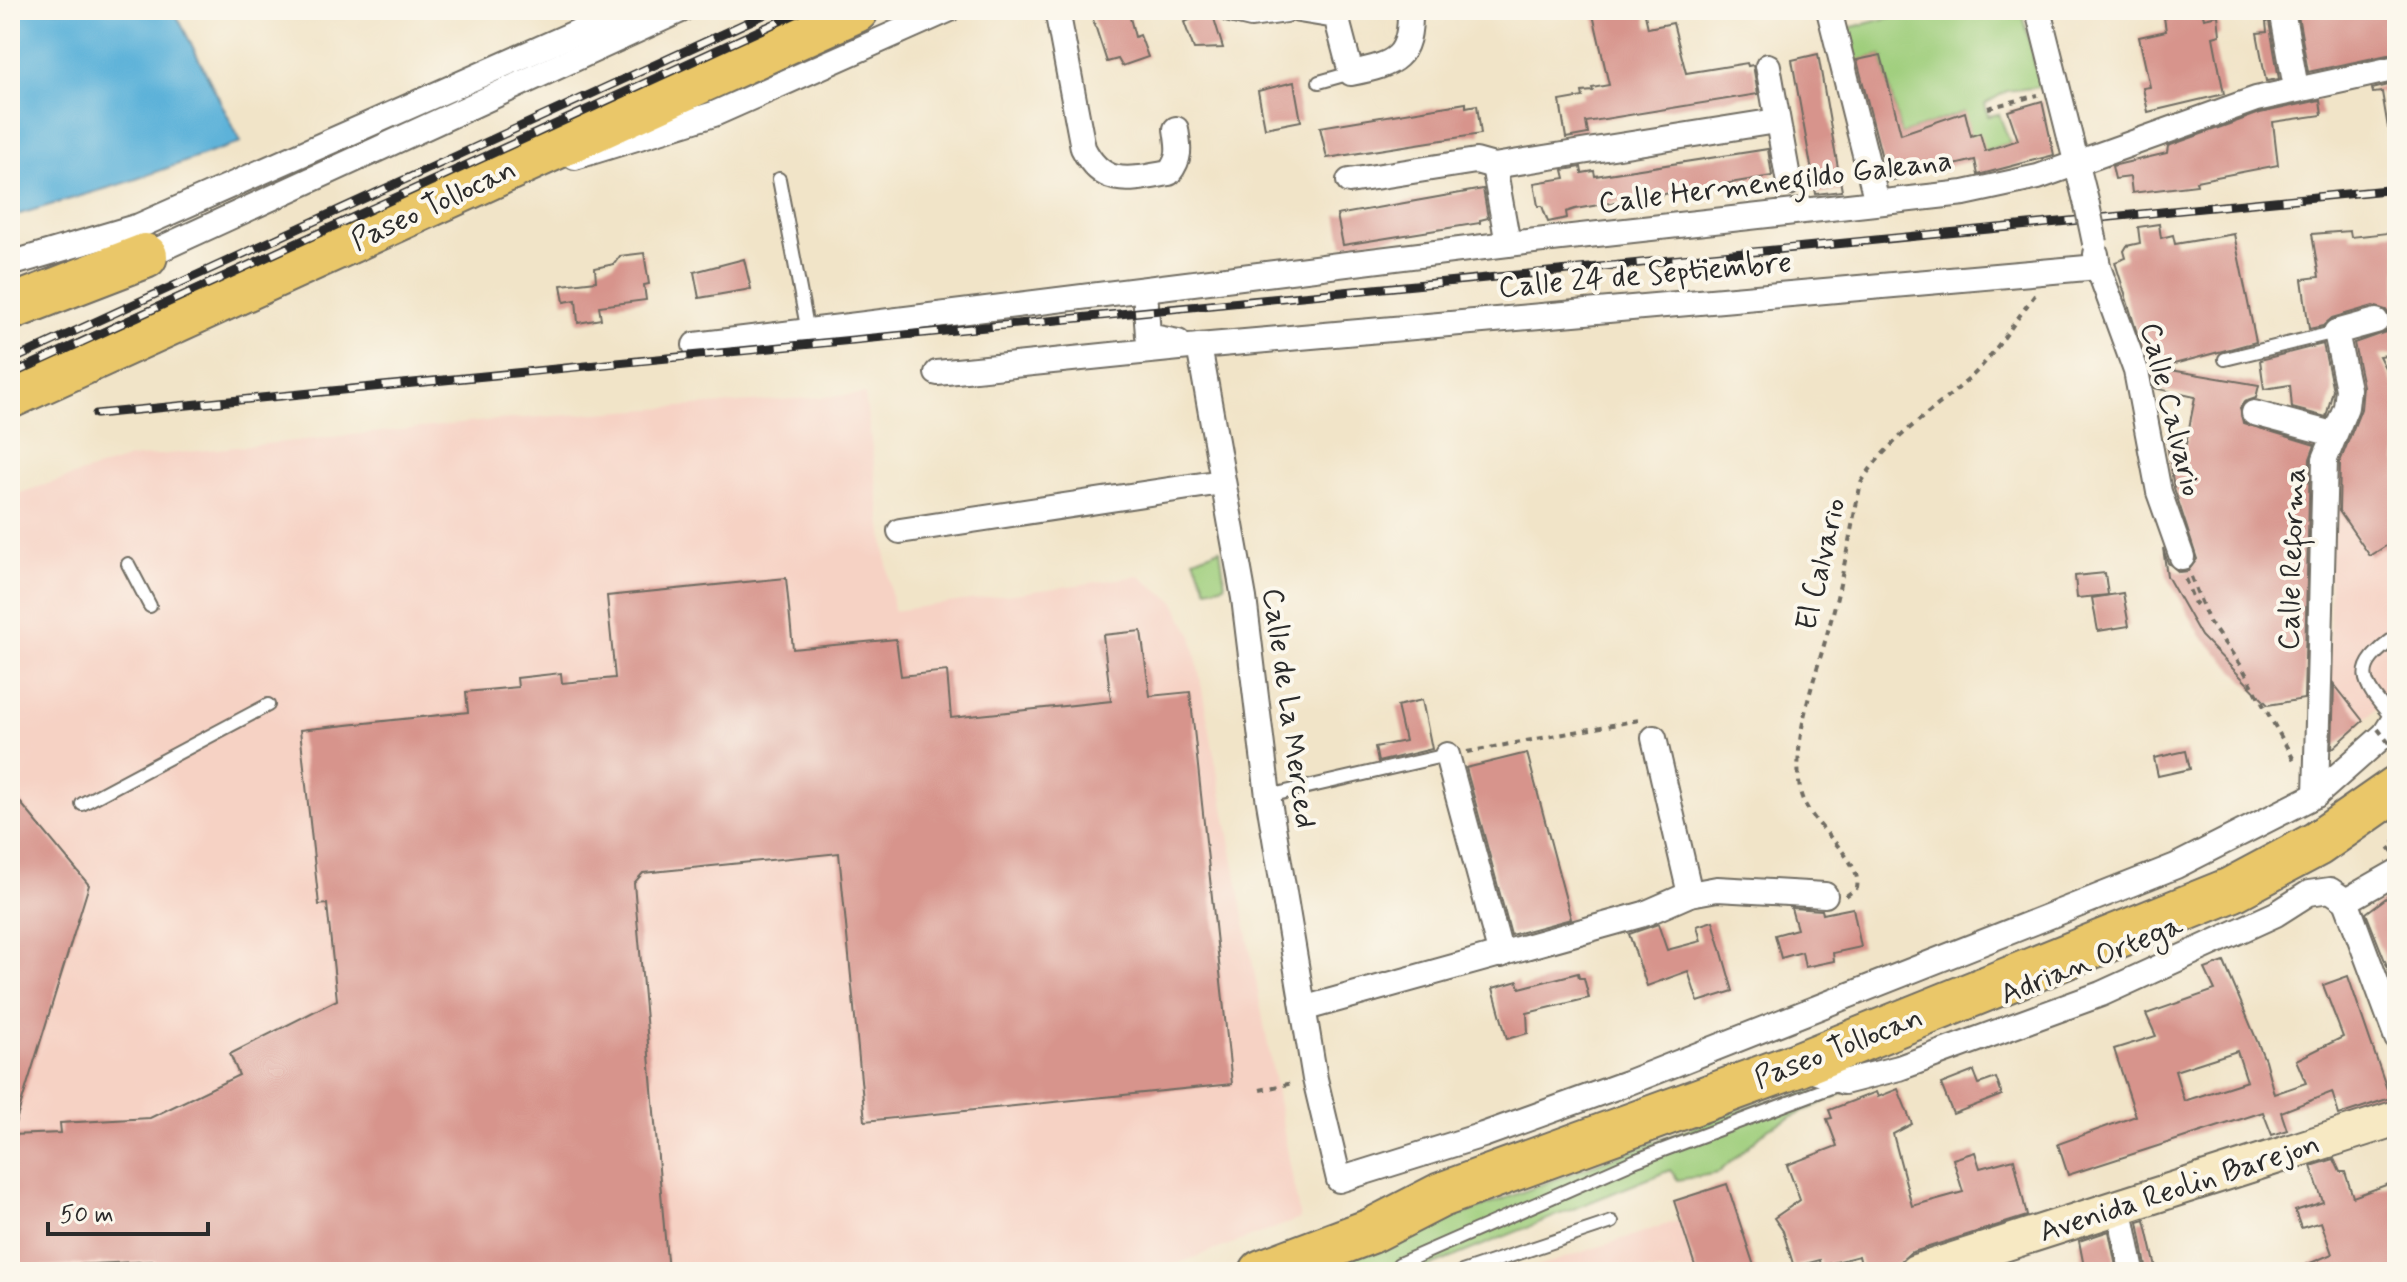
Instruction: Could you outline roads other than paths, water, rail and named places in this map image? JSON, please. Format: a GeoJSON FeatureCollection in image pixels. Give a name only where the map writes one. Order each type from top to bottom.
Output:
{"type":"FeatureCollection","features":[{"type":"Feature","properties":{"kind":"highway","name":"Paseo Tollocan"},"geometry":{"type":"LineString","coordinates":[[10,396],[856,10]]}},
{"type":"Feature","properties":{"kind":"highway"},"geometry":{"type":"LineString","coordinates":[[10,308],[145,256]]}},
{"type":"Feature","properties":{"kind":"highway","name":"Paseo Tollocan"},"geometry":{"type":"LineString","coordinates":[[1262,1272],[1371,1231],[1441,1195],[1797,1065],[2231,890],[2317,844],[2397,788]]}},
{"type":"Feature","properties":{"kind":"main road","name":"Avenida Reolin Barejon"},"geometry":{"type":"LineString","coordinates":[[1916,1272],[2397,1118]]}},
{"type":"Feature","properties":{"kind":"street"},"geometry":{"type":"LineString","coordinates":[[10,264],[139,226],[627,10]]}},
{"type":"Feature","properties":{"kind":"street"},"geometry":{"type":"LineString","coordinates":[[145,256],[681,10]]}},
{"type":"Feature","properties":{"kind":"street"},"geometry":{"type":"LineString","coordinates":[[537,156],[583,156],[714,114],[948,10]]}},
{"type":"Feature","properties":{"kind":"street"},"geometry":{"type":"LineString","coordinates":[[1057,10],[1083,148],[1093,169],[1113,179],[1169,173],[1177,163],[1180,151],[1176,129]]}},
{"type":"Feature","properties":{"kind":"street"},"geometry":{"type":"LineString","coordinates":[[1230,10],[1251,15],[1286,10]]}},
{"type":"Feature","properties":{"kind":"street"},"geometry":{"type":"LineString","coordinates":[[1299,10],[1336,16],[1351,73],[1378,68],[1405,48],[1410,33],[1410,10]]}},
{"type":"Feature","properties":{"kind":"street"},"geometry":{"type":"LineString","coordinates":[[1829,10],[1877,202]]}},
{"type":"Feature","properties":{"kind":"street","name":"Calle Calvario"},"geometry":{"type":"LineString","coordinates":[[2038,10],[2055,90],[2077,160],[2096,255],[2136,371],[2159,492],[2182,565]]}},
{"type":"Feature","properties":{"kind":"street"},"geometry":{"type":"LineString","coordinates":[[2282,10],[2296,88]]}},
{"type":"Feature","properties":{"kind":"street"},"geometry":{"type":"LineString","coordinates":[[1768,66],[1789,183]]}},
{"type":"Feature","properties":{"kind":"street","name":"Calle Hermenegildo Galeana"},"geometry":{"type":"LineString","coordinates":[[695,345],[1508,244],[1964,193],[2038,177],[2077,160],[2296,88],[2397,68]]}},
{"type":"Feature","properties":{"kind":"street"},"geometry":{"type":"LineString","coordinates":[[1349,181],[1476,161],[1494,166],[1776,121]]}},
{"type":"Feature","properties":{"kind":"street"},"geometry":{"type":"LineString","coordinates":[[1494,166],[1508,244]]}},
{"type":"Feature","properties":{"kind":"street","name":"Calle 24 de Septiembre"},"geometry":{"type":"LineString","coordinates":[[937,373],[1199,346],[2055,269],[2096,255]]}},
{"type":"Feature","properties":{"kind":"street"},"geometry":{"type":"LineString","coordinates":[[1145,290],[1148,336],[1199,346]]}},
{"type":"Feature","properties":{"kind":"street"},"geometry":{"type":"LineString","coordinates":[[2336,332],[2376,321]]}},
{"type":"Feature","properties":{"kind":"street","name":"Calle Reforma"},"geometry":{"type":"LineString","coordinates":[[2316,795],[2325,459],[2346,407],[2348,389],[2336,332]]}},
{"type":"Feature","properties":{"kind":"street","name":"Calle de La Merced"},"geometry":{"type":"LineString","coordinates":[[1199,346],[1244,598],[1268,796],[1306,1008],[1315,1079],[1339,1180],[1483,1135],[1613,1088],[2078,905],[2176,866],[2316,795]]}},
{"type":"Feature","properties":{"kind":"street"},"geometry":{"type":"LineString","coordinates":[[2254,413],[2333,434]]}},
{"type":"Feature","properties":{"kind":"street"},"geometry":{"type":"LineString","coordinates":[[900,531],[1222,482]]}},
{"type":"Feature","properties":{"kind":"street"},"geometry":{"type":"LineString","coordinates":[[2316,795],[2385,734],[2389,721]]}},
{"type":"Feature","properties":{"kind":"street"},"geometry":{"type":"LineString","coordinates":[[1654,738],[1690,894]]}},
{"type":"Feature","properties":{"kind":"street"},"geometry":{"type":"LineString","coordinates":[[1447,755],[1501,955]]}},
{"type":"Feature","properties":{"kind":"street"},"geometry":{"type":"LineString","coordinates":[[2397,872],[2346,901],[2397,1038]]}},
{"type":"Feature","properties":{"kind":"street"},"geometry":{"type":"LineString","coordinates":[[1306,1008],[1644,914],[1690,894],[1717,889],[1825,895]]}},
{"type":"Feature","properties":{"kind":"street","name":"Adrian Ortega"},"geometry":{"type":"LineString","coordinates":[[1844,1082],[1899,1068],[2101,994],[2276,914],[2309,893],[2330,890],[2346,901]]}},
{"type":"Feature","properties":{"kind":"street"},"geometry":{"type":"LineString","coordinates":[[1797,1065],[1844,1082]]}},
{"type":"Feature","properties":{"kind":"street"},"geometry":{"type":"LineString","coordinates":[[2119,1205],[2132,1272]]}},
{"type":"Feature","properties":{"kind":"lane"},"geometry":{"type":"LineString","coordinates":[[1319,82],[1351,73]]}},
{"type":"Feature","properties":{"kind":"lane"},"geometry":{"type":"LineString","coordinates":[[779,179],[808,332]]}},
{"type":"Feature","properties":{"kind":"lane"},"geometry":{"type":"LineString","coordinates":[[2225,359],[2336,332]]}},
{"type":"Feature","properties":{"kind":"lane"},"geometry":{"type":"LineString","coordinates":[[128,564],[150,606]]}},
{"type":"Feature","properties":{"kind":"lane"},"geometry":{"type":"LineString","coordinates":[[2389,721],[2367,684],[2364,671],[2370,656],[2397,636]]}},
{"type":"Feature","properties":{"kind":"lane"},"geometry":{"type":"LineString","coordinates":[[82,804],[268,705]]}},
{"type":"Feature","properties":{"kind":"lane"},"geometry":{"type":"LineString","coordinates":[[1268,796],[1447,755]]}},
{"type":"Feature","properties":{"kind":"lane"},"geometry":{"type":"LineString","coordinates":[[1394,1272],[1399,1264],[1634,1161],[1844,1082]]}},
{"type":"Feature","properties":{"kind":"lane"},"geometry":{"type":"LineString","coordinates":[[1462,1272],[1612,1222]]}},
{"type":"Feature","properties":{"kind":"water"},"geometry":{"type":"Polygon","coordinates":[[[10,10],[174,10],[241,142],[125,183],[10,217],[10,10]]]}},
{"type":"Feature","properties":{"kind":"railway"},"geometry":{"type":"LineString","coordinates":[[10,361],[774,10]]}},
{"type":"Feature","properties":{"kind":"railway"},"geometry":{"type":"LineString","coordinates":[[10,375],[804,10]]}},
{"type":"Feature","properties":{"kind":"railway"},"geometry":{"type":"LineString","coordinates":[[96,414],[2397,189]]}}]}
